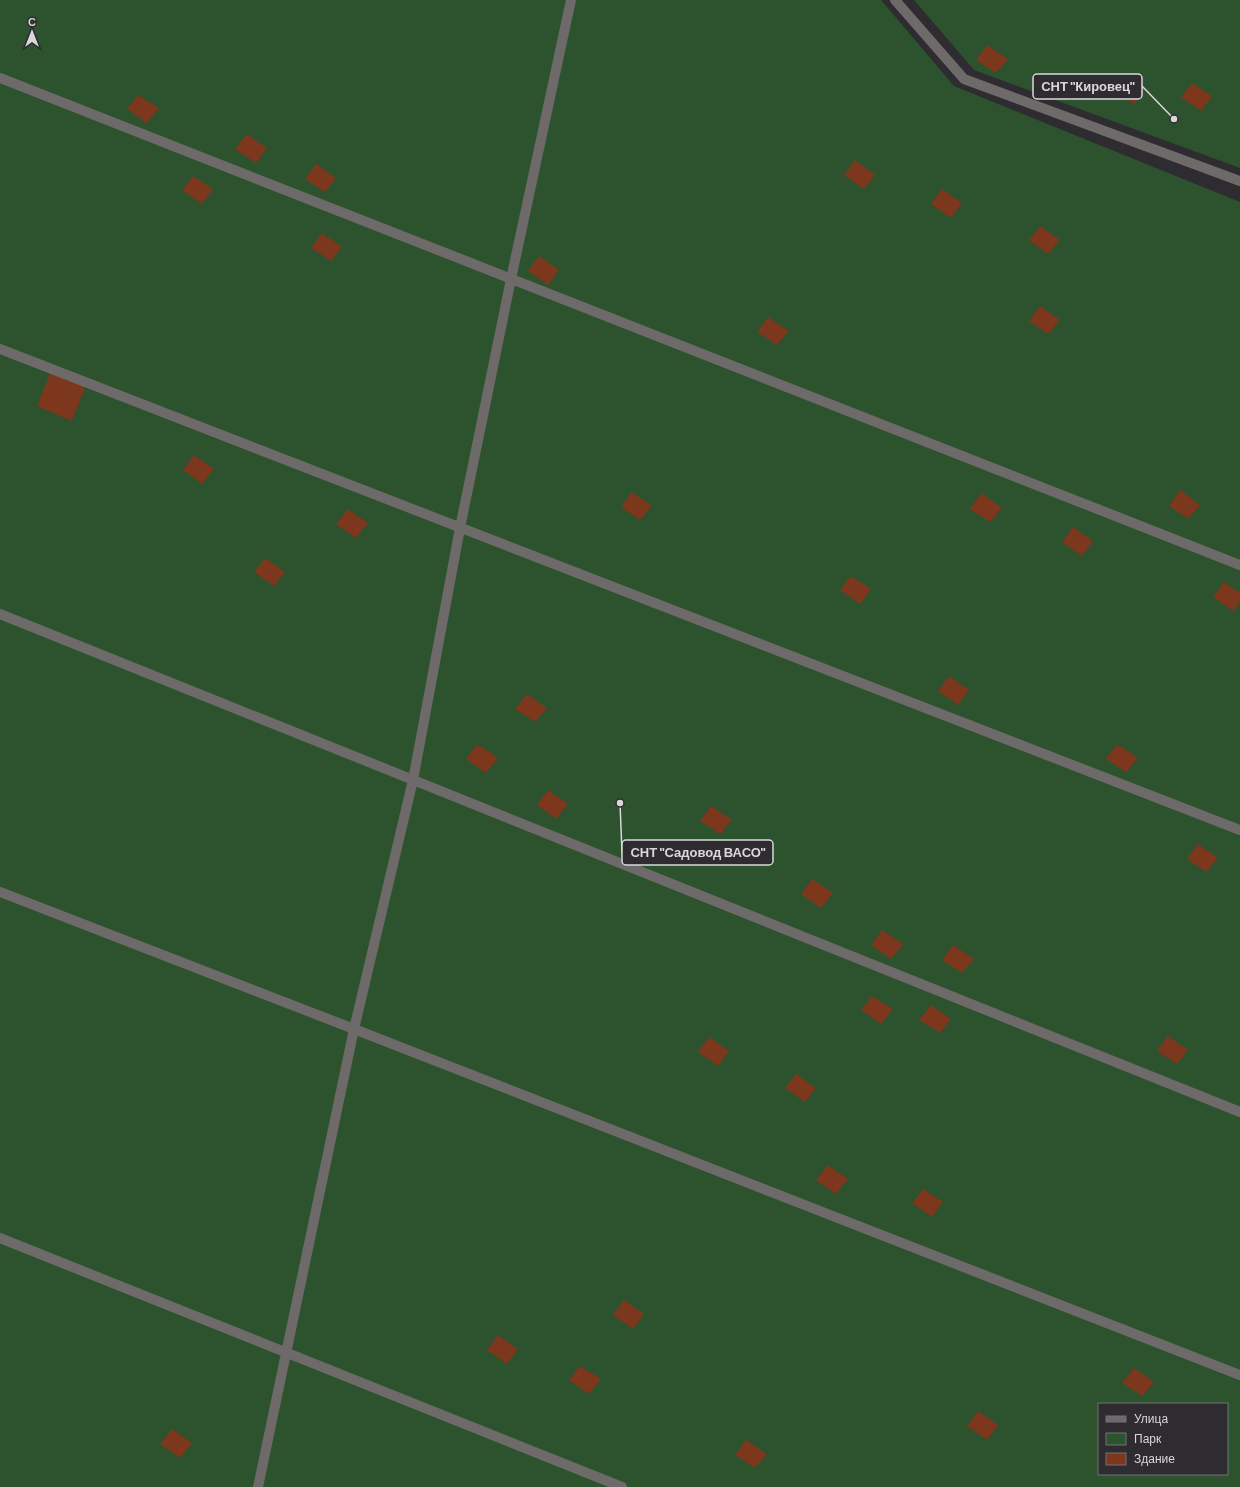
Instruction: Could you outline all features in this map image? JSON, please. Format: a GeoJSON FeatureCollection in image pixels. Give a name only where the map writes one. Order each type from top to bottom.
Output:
{"type":"FeatureCollection","features":[{"type":"Feature","properties":{"kind":"lane"},"geometry":{"type":"LineString","coordinates":[[258,1487],[354,1028],[413,780],[460,528],[511,279],[571,0]]}},
{"type":"Feature","properties":{"kind":"lane"},"geometry":{"type":"LineString","coordinates":[[895,0],[964,79],[1240,181]]}},
{"type":"Feature","properties":{"kind":"lane"},"geometry":{"type":"LineString","coordinates":[[0,78],[1240,565]]}},
{"type":"Feature","properties":{"kind":"lane"},"geometry":{"type":"LineString","coordinates":[[0,349],[1240,830]]}},
{"type":"Feature","properties":{"kind":"lane"},"geometry":{"type":"LineString","coordinates":[[0,614],[1240,1112]]}},
{"type":"Feature","properties":{"kind":"lane"},"geometry":{"type":"LineString","coordinates":[[0,892],[354,1028],[1240,1375]]}},
{"type":"Feature","properties":{"kind":"lane"},"geometry":{"type":"LineString","coordinates":[[0,1238],[622,1487]]}},
{"type":"Feature","properties":{"kind":"green space"},"geometry":{"type":"Polygon","coordinates":[[[0,0],[881,0],[954,86],[1240,202],[1240,1487],[0,1487],[0,0]]]}},
{"type":"Feature","properties":{"kind":"green space"},"geometry":{"type":"Polygon","coordinates":[[[914,0],[1240,0],[1240,168],[974,70],[914,0]]]}},
{"type":"Feature","properties":{"kind":"building"},"geometry":{"type":"Polygon","coordinates":[[[987,45],[1008,59],[996,73],[976,60],[987,45]]]}},
{"type":"Feature","properties":{"kind":"building"},"geometry":{"type":"Polygon","coordinates":[[[1125,75],[1145,89],[1134,104],[1114,90],[1125,75]]]}},
{"type":"Feature","properties":{"kind":"building"},"geometry":{"type":"Polygon","coordinates":[[[1192,83],[1212,96],[1201,111],[1181,97],[1192,83]]]}},
{"type":"Feature","properties":{"kind":"building"},"geometry":{"type":"Polygon","coordinates":[[[138,95],[159,108],[147,123],[127,109],[138,95]]]}},
{"type":"Feature","properties":{"kind":"building"},"geometry":{"type":"Polygon","coordinates":[[[247,134],[267,148],[256,163],[235,149],[247,134]]]}},
{"type":"Feature","properties":{"kind":"building"},"geometry":{"type":"Polygon","coordinates":[[[855,160],[875,175],[864,189],[844,175],[855,160]]]}},
{"type":"Feature","properties":{"kind":"building"},"geometry":{"type":"Polygon","coordinates":[[[316,164],[336,178],[325,192],[305,179],[316,164]]]}},
{"type":"Feature","properties":{"kind":"building"},"geometry":{"type":"Polygon","coordinates":[[[193,176],[213,189],[202,204],[182,190],[193,176]]]}},
{"type":"Feature","properties":{"kind":"building"},"geometry":{"type":"Polygon","coordinates":[[[942,189],[962,203],[951,218],[931,204],[942,189]]]}},
{"type":"Feature","properties":{"kind":"building"},"geometry":{"type":"Polygon","coordinates":[[[1040,226],[1060,240],[1048,254],[1029,240],[1040,226]]]}},
{"type":"Feature","properties":{"kind":"building"},"geometry":{"type":"Polygon","coordinates":[[[322,233],[342,247],[331,261],[311,248],[322,233]]]}},
{"type":"Feature","properties":{"kind":"building"},"geometry":{"type":"Polygon","coordinates":[[[539,256],[559,270],[548,285],[528,271],[539,256]]]}},
{"type":"Feature","properties":{"kind":"building"},"geometry":{"type":"Polygon","coordinates":[[[1040,306],[1060,320],[1048,334],[1029,321],[1040,306]]]}},
{"type":"Feature","properties":{"kind":"building"},"geometry":{"type":"Polygon","coordinates":[[[768,317],[789,331],[777,345],[757,332],[768,317]]]}},
{"type":"Feature","properties":{"kind":"building"},"geometry":{"type":"Polygon","coordinates":[[[51,371],[86,385],[72,421],[37,406],[51,371]]]}},
{"type":"Feature","properties":{"kind":"building"},"geometry":{"type":"Polygon","coordinates":[[[194,455],[214,469],[202,484],[183,470],[194,455]]]}},
{"type":"Feature","properties":{"kind":"building"},"geometry":{"type":"Polygon","coordinates":[[[1180,490],[1200,505],[1188,519],[1169,506],[1180,490]]]}},
{"type":"Feature","properties":{"kind":"building"},"geometry":{"type":"Polygon","coordinates":[[[632,492],[652,506],[640,520],[621,507],[632,492]]]}},
{"type":"Feature","properties":{"kind":"building"},"geometry":{"type":"Polygon","coordinates":[[[981,493],[1002,508],[990,522],[970,509],[981,493]]]}},
{"type":"Feature","properties":{"kind":"building"},"geometry":{"type":"Polygon","coordinates":[[[348,509],[368,523],[356,538],[336,524],[348,509]]]}},
{"type":"Feature","properties":{"kind":"building"},"geometry":{"type":"Polygon","coordinates":[[[1073,527],[1093,541],[1082,556],[1062,542],[1073,527]]]}},
{"type":"Feature","properties":{"kind":"building"},"geometry":{"type":"Polygon","coordinates":[[[265,558],[285,572],[274,586],[254,572],[265,558]]]}},
{"type":"Feature","properties":{"kind":"building"},"geometry":{"type":"Polygon","coordinates":[[[851,576],[871,589],[860,604],[840,590],[851,576]]]}},
{"type":"Feature","properties":{"kind":"building"},"geometry":{"type":"Polygon","coordinates":[[[1224,582],[1240,593],[1240,602],[1233,611],[1213,597],[1224,582]]]}},
{"type":"Feature","properties":{"kind":"building"},"geometry":{"type":"Polygon","coordinates":[[[949,676],[969,690],[958,705],[938,691],[949,676]]]}},
{"type":"Feature","properties":{"kind":"building"},"geometry":{"type":"Polygon","coordinates":[[[527,694],[547,708],[535,722],[515,709],[527,694]]]}},
{"type":"Feature","properties":{"kind":"building"},"geometry":{"type":"Polygon","coordinates":[[[477,744],[498,758],[486,773],[466,759],[477,744]]]}},
{"type":"Feature","properties":{"kind":"building"},"geometry":{"type":"Polygon","coordinates":[[[1117,744],[1138,758],[1126,772],[1106,759],[1117,744]]]}},
{"type":"Feature","properties":{"kind":"building"},"geometry":{"type":"Polygon","coordinates":[[[548,790],[568,804],[556,819],[537,805],[548,790]]]}},
{"type":"Feature","properties":{"kind":"building"},"geometry":{"type":"Polygon","coordinates":[[[711,806],[732,820],[720,834],[700,821],[711,806]]]}},
{"type":"Feature","properties":{"kind":"building"},"geometry":{"type":"Polygon","coordinates":[[[1198,844],[1218,858],[1206,872],[1187,859],[1198,844]]]}},
{"type":"Feature","properties":{"kind":"building"},"geometry":{"type":"Polygon","coordinates":[[[812,879],[833,893],[821,908],[801,894],[812,879]]]}},
{"type":"Feature","properties":{"kind":"building"},"geometry":{"type":"Polygon","coordinates":[[[882,930],[903,944],[891,959],[871,945],[882,930]]]}},
{"type":"Feature","properties":{"kind":"building"},"geometry":{"type":"Polygon","coordinates":[[[953,945],[974,959],[962,973],[942,960],[953,945]]]}},
{"type":"Feature","properties":{"kind":"building"},"geometry":{"type":"Polygon","coordinates":[[[872,996],[893,1009],[881,1024],[861,1010],[872,996]]]}},
{"type":"Feature","properties":{"kind":"building"},"geometry":{"type":"Polygon","coordinates":[[[931,1005],[951,1019],[940,1033],[919,1020],[931,1005]]]}},
{"type":"Feature","properties":{"kind":"building"},"geometry":{"type":"Polygon","coordinates":[[[1168,1036],[1188,1050],[1177,1064],[1157,1051],[1168,1036]]]}},
{"type":"Feature","properties":{"kind":"building"},"geometry":{"type":"Polygon","coordinates":[[[709,1037],[729,1051],[718,1066],[698,1052],[709,1037]]]}},
{"type":"Feature","properties":{"kind":"building"},"geometry":{"type":"Polygon","coordinates":[[[796,1074],[816,1088],[805,1102],[785,1088],[796,1074]]]}},
{"type":"Feature","properties":{"kind":"building"},"geometry":{"type":"Polygon","coordinates":[[[828,1165],[848,1179],[836,1194],[816,1180],[828,1165]]]}},
{"type":"Feature","properties":{"kind":"building"},"geometry":{"type":"Polygon","coordinates":[[[923,1189],[943,1202],[932,1217],[912,1203],[923,1189]]]}},
{"type":"Feature","properties":{"kind":"building"},"geometry":{"type":"Polygon","coordinates":[[[624,1300],[644,1314],[633,1329],[613,1315],[624,1300]]]}},
{"type":"Feature","properties":{"kind":"building"},"geometry":{"type":"Polygon","coordinates":[[[498,1335],[518,1349],[507,1364],[487,1350],[498,1335]]]}},
{"type":"Feature","properties":{"kind":"building"},"geometry":{"type":"Polygon","coordinates":[[[580,1366],[601,1379],[589,1394],[569,1380],[580,1366]]]}},
{"type":"Feature","properties":{"kind":"building"},"geometry":{"type":"Polygon","coordinates":[[[1134,1368],[1154,1382],[1142,1396],[1122,1383],[1134,1368]]]}},
{"type":"Feature","properties":{"kind":"building"},"geometry":{"type":"Polygon","coordinates":[[[978,1411],[998,1425],[987,1440],[967,1426],[978,1411]]]}},
{"type":"Feature","properties":{"kind":"building"},"geometry":{"type":"Polygon","coordinates":[[[172,1429],[192,1443],[180,1458],[160,1444],[172,1429]]]}},
{"type":"Feature","properties":{"kind":"building"},"geometry":{"type":"Polygon","coordinates":[[[746,1440],[767,1454],[755,1468],[735,1455],[746,1440]]]}},
{"type":"Feature","properties":{"kind":"place","name":"СНТ \"Кировец\""},"geometry":{"type":"Point","coordinates":[1174,119]}},
{"type":"Feature","properties":{"kind":"place","name":"СНТ \"Садовод ВАСО\""},"geometry":{"type":"Point","coordinates":[620,803]}}]}
